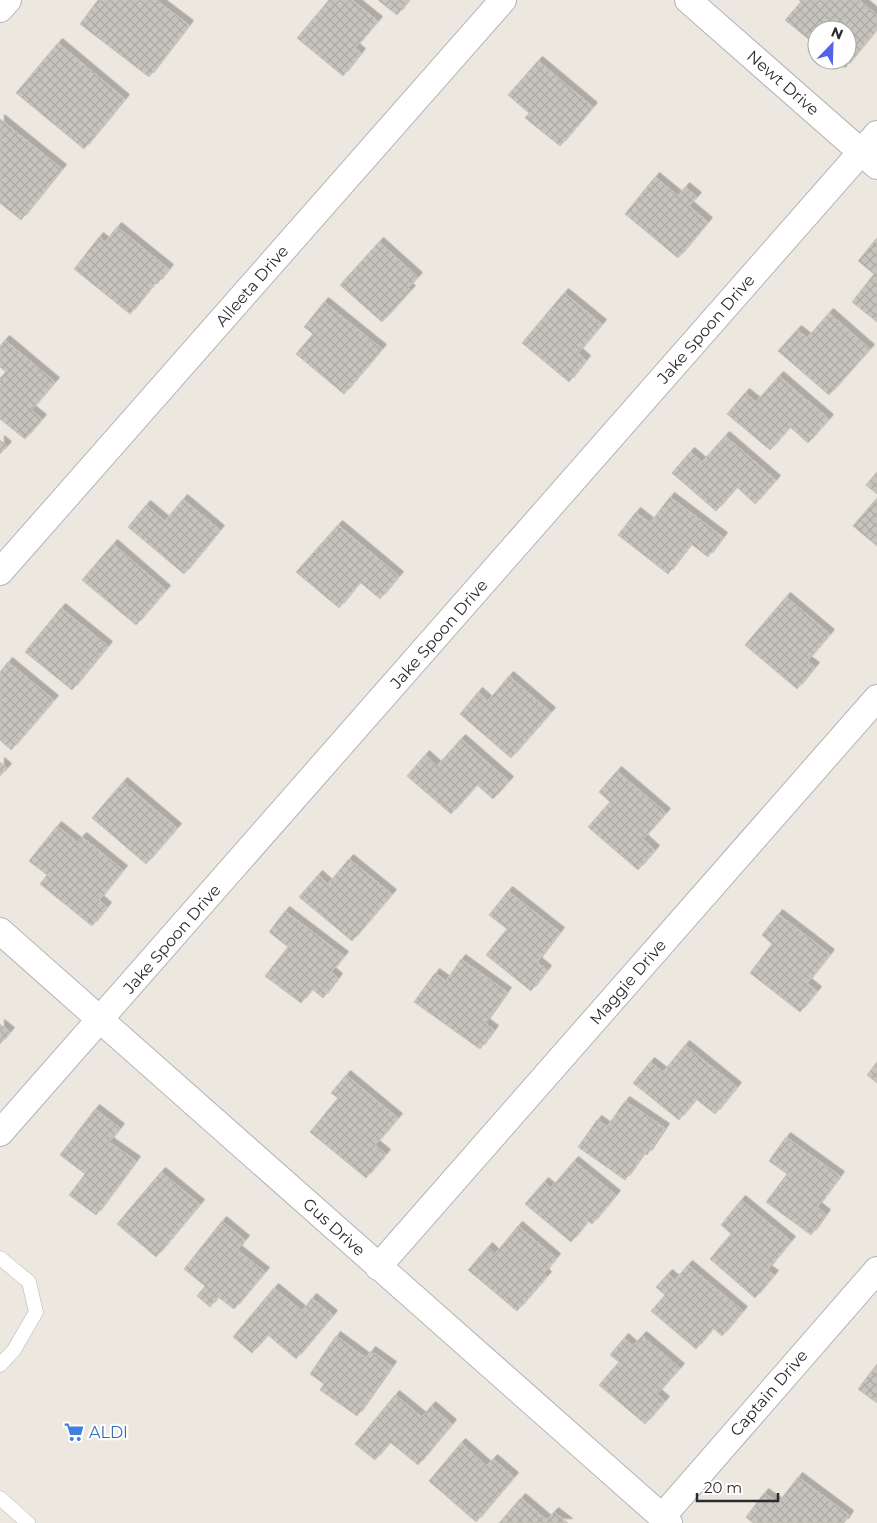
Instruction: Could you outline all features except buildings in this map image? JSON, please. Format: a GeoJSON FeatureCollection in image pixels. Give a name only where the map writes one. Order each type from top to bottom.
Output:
{"type":"FeatureCollection","features":[{"type":"Feature","properties":{"kind":"street"},"geometry":{"type":"LineString","coordinates":[[0,8],[8,0]]}},
{"type":"Feature","properties":{"kind":"street","name":"Alleeta Drive"},"geometry":{"type":"LineString","coordinates":[[0,572],[503,0]]}},
{"type":"Feature","properties":{"kind":"street","name":"Newt Drive"},"geometry":{"type":"LineString","coordinates":[[688,0],[872,151]]}},
{"type":"Feature","properties":{"kind":"street","name":"Jake Spoon Drive"},"geometry":{"type":"LineString","coordinates":[[0,1134],[872,151]]}},
{"type":"Feature","properties":{"kind":"street","name":"Maggie Drive"},"geometry":{"type":"LineString","coordinates":[[378,1267],[877,698]]}},
{"type":"Feature","properties":{"kind":"street","name":"Gus Drive"},"geometry":{"type":"LineString","coordinates":[[0,931],[665,1520]]}},
{"type":"Feature","properties":{"kind":"street","name":"Captain Drive"},"geometry":{"type":"LineString","coordinates":[[665,1520],[877,1270]]}},
{"type":"Feature","properties":{"kind":"lane"},"geometry":{"type":"LineString","coordinates":[[0,1258],[29,1282],[36,1312],[14,1350],[0,1365]]}},
{"type":"Feature","properties":{"kind":"lane"},"geometry":{"type":"LineString","coordinates":[[0,1498],[28,1523]]}},
{"type":"Feature","properties":{"kind":"place","name":"ALDI"},"geometry":{"type":"Point","coordinates":[74,1432]}}]}
